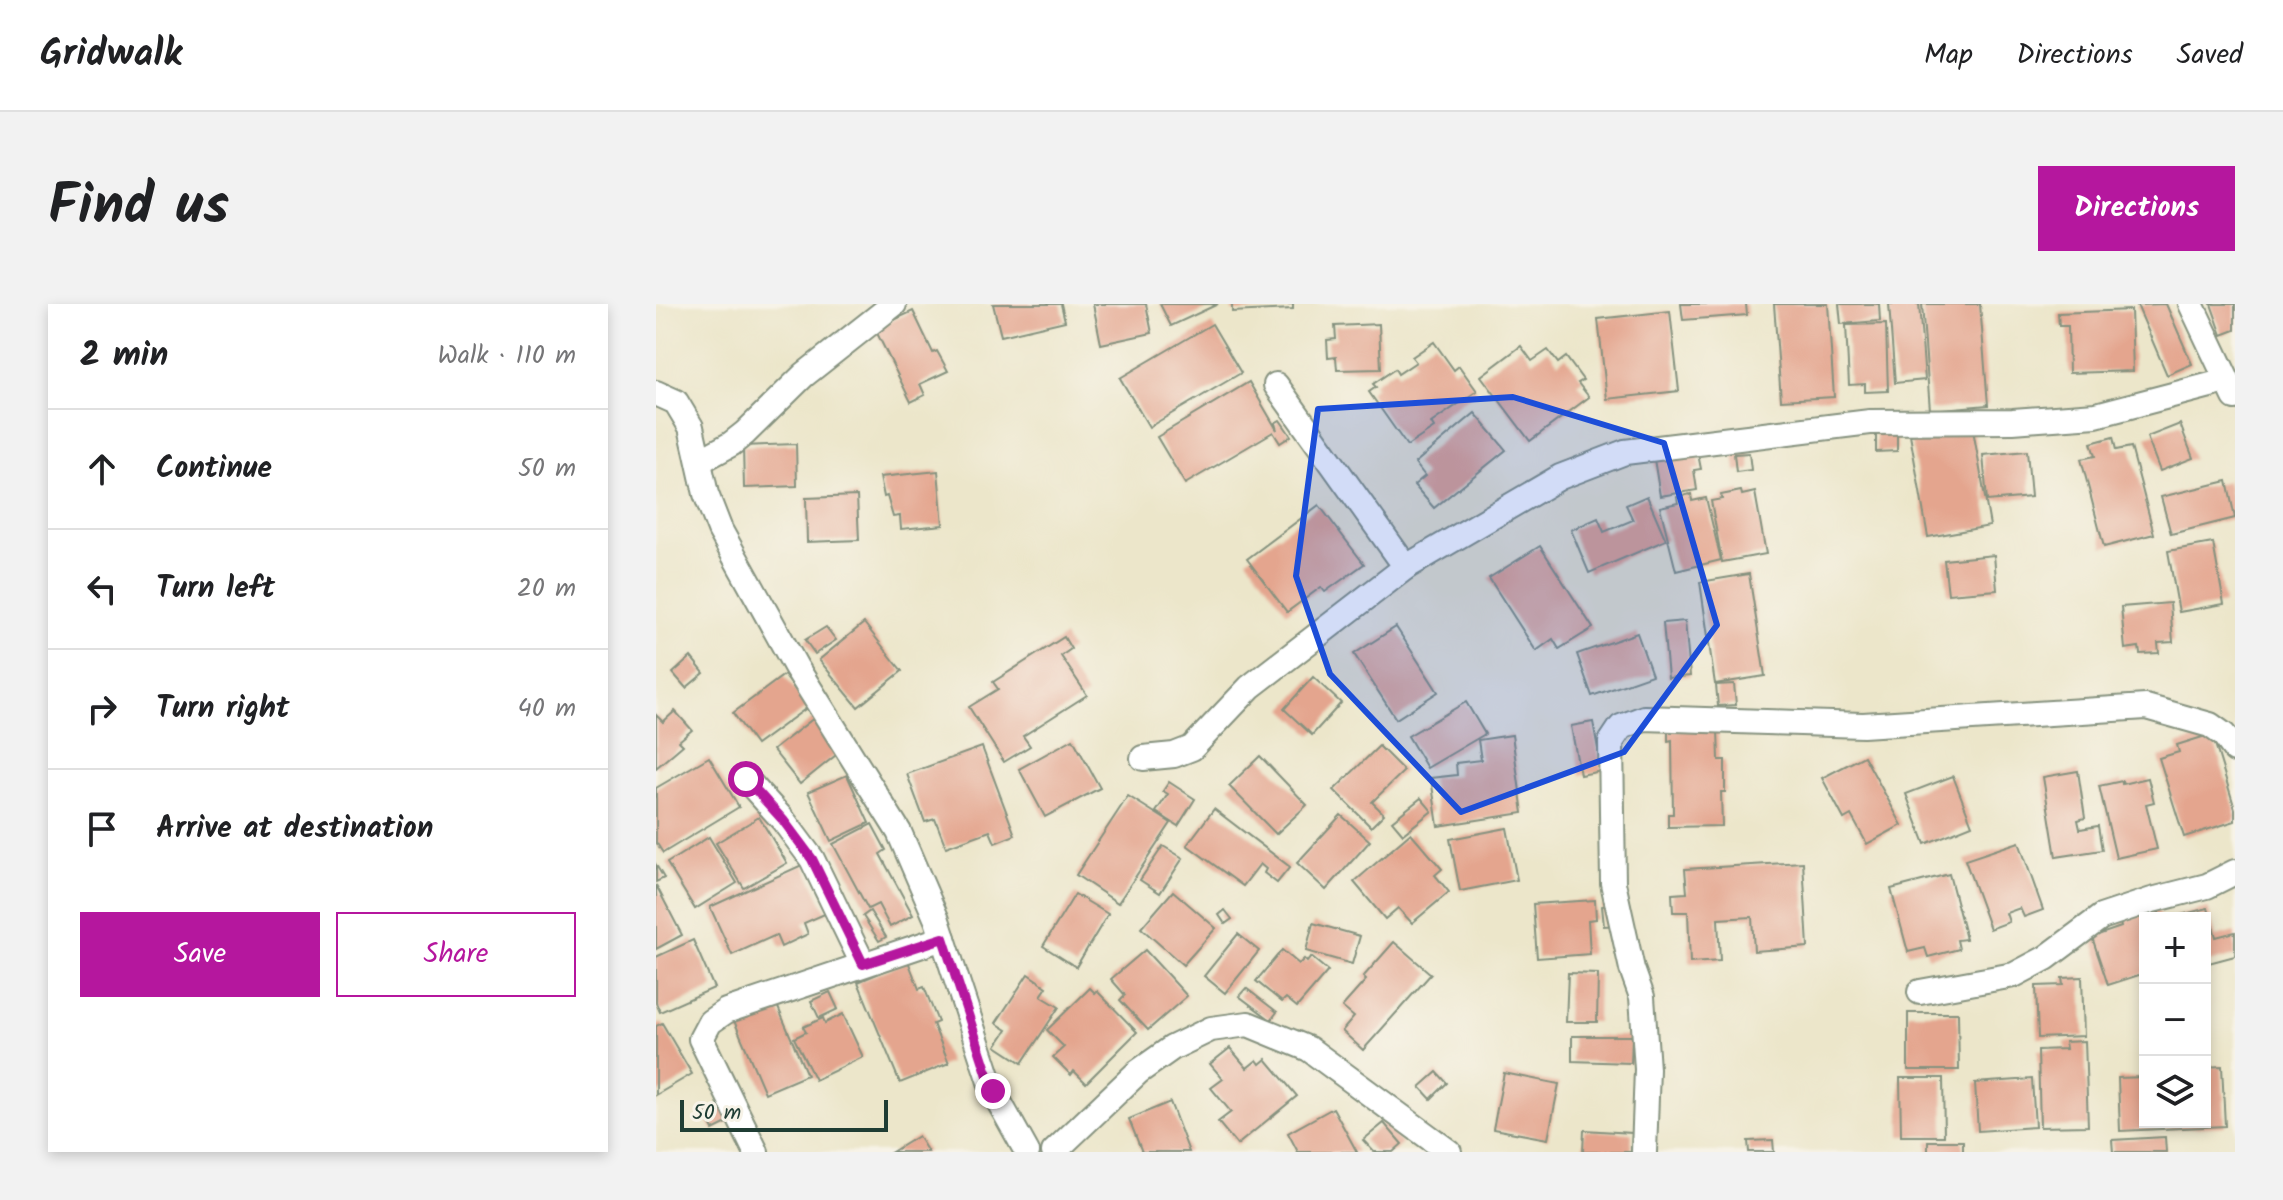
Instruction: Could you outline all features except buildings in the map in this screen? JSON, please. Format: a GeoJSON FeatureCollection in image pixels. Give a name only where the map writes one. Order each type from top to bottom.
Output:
{"type":"FeatureCollection","features":[{"type":"Feature","properties":{"kind":"street"},"geometry":{"type":"LineString","coordinates":[[700,461],[745,433],[804,375],[894,304]]}},
{"type":"Feature","properties":{"kind":"street"},"geometry":{"type":"LineString","coordinates":[[1143,758],[1174,755],[1192,748],[1250,687],[1406,567],[1560,477],[1625,452],[1870,422],[2013,421],[2096,415],[2231,389],[2191,304]]}},
{"type":"Feature","properties":{"kind":"street"},"geometry":{"type":"LineString","coordinates":[[1276,385],[1406,567]]}},
{"type":"Feature","properties":{"kind":"street"},"geometry":{"type":"LineString","coordinates":[[656,393],[676,402],[691,427],[706,494],[720,530],[796,667],[899,832],[943,938],[993,1091],[1027,1152]]}},
{"type":"Feature","properties":{"kind":"street"},"geometry":{"type":"LineString","coordinates":[[1644,1152],[1647,1069],[1642,997],[1632,969],[1613,883],[1611,742],[1621,727],[1644,718],[1863,725],[2146,707],[2210,725],[2224,735],[2235,750]]}},
{"type":"Feature","properties":{"kind":"street"},"geometry":{"type":"LineString","coordinates":[[746,779],[783,820],[812,859],[863,964]]}},
{"type":"Feature","properties":{"kind":"street"},"geometry":{"type":"LineString","coordinates":[[1920,992],[2014,975],[2046,958],[2101,917],[2152,900],[2234,881]]}},
{"type":"Feature","properties":{"kind":"street"},"geometry":{"type":"LineString","coordinates":[[756,1152],[701,1039],[710,1022],[726,1011],[943,938]]}},
{"type":"Feature","properties":{"kind":"street"},"geometry":{"type":"LineString","coordinates":[[1054,1152],[1138,1072],[1172,1048],[1211,1029],[1248,1024],[1309,1049],[1439,1149]]}},
{"type":"Feature","properties":{"kind":"highlighted area"},"geometry":{"type":"Polygon","coordinates":[[[1513,397],[1664,443],[1717,625],[1624,752],[1461,812],[1330,674],[1296,576],[1318,409],[1513,397]]]}},
{"type":"Feature","properties":{"kind":"route"},"geometry":{"type":"LineString","coordinates":[[746,779],[783,820],[812,859],[863,964],[943,938],[993,1091]]}}]}
